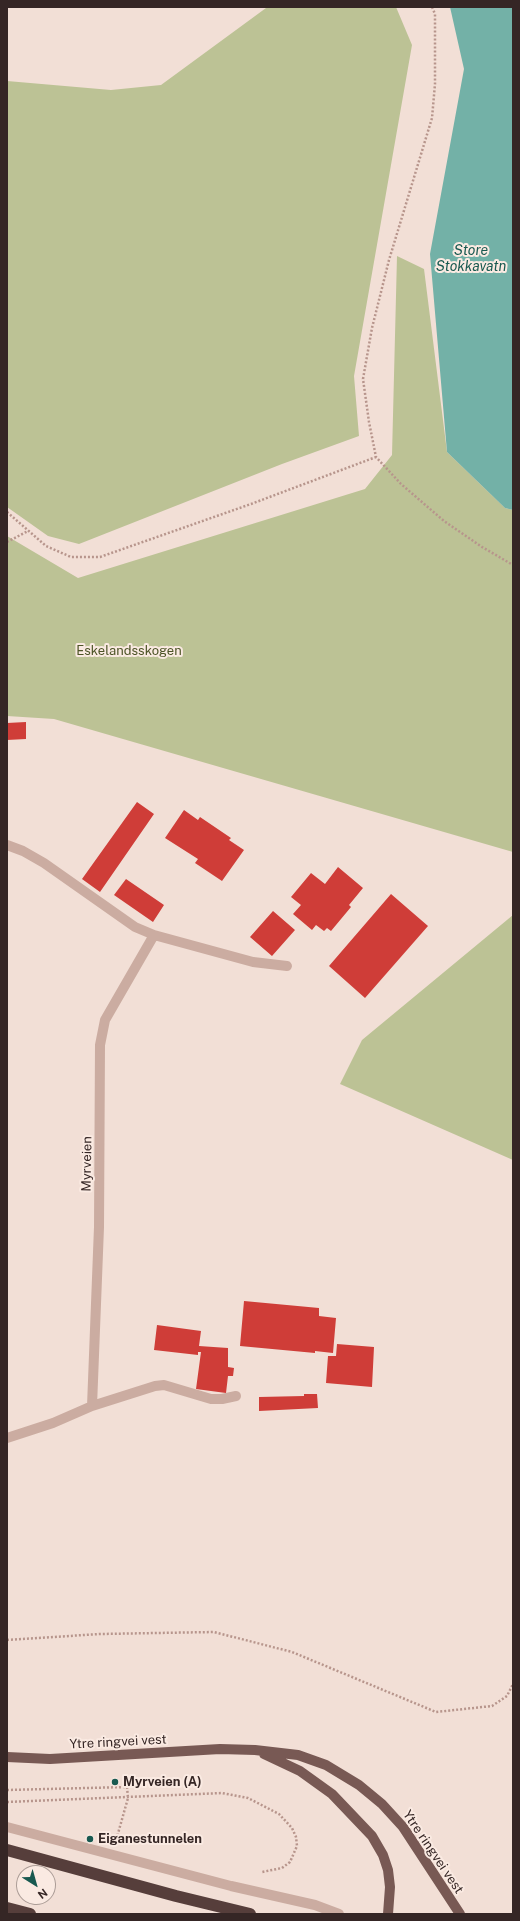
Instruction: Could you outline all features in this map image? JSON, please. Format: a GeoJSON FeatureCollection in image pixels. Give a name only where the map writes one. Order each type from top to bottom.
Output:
{"type":"FeatureCollection","features":[{"type":"Feature","properties":{"kind":"highway"},"geometry":{"type":"LineString","coordinates":[[7,1850],[176,1896],[250,1914]]}},
{"type":"Feature","properties":{"kind":"highway"},"geometry":{"type":"LineString","coordinates":[[7,1908],[30,1914]]}},
{"type":"Feature","properties":{"kind":"main road","name":"Ytre ringvei vest"},"geometry":{"type":"LineString","coordinates":[[7,1757],[50,1759],[220,1749],[255,1750],[298,1755],[326,1765],[359,1785],[382,1804],[403,1827],[460,1914]]}},
{"type":"Feature","properties":{"kind":"main road","name":"Ytre ringvei vest"},"geometry":{"type":"LineString","coordinates":[[255,1750],[300,1771],[332,1794],[372,1836],[383,1855],[388,1870],[390,1887],[388,1914]]}},
{"type":"Feature","properties":{"kind":"street"},"geometry":{"type":"LineString","coordinates":[[7,845],[23,851],[44,863],[135,926],[154,935],[253,962],[287,966]]}},
{"type":"Feature","properties":{"kind":"street","name":"Myrveien"},"geometry":{"type":"LineString","coordinates":[[92,1406],[99,1227],[100,1045],[105,1020],[154,935]]}},
{"type":"Feature","properties":{"kind":"street"},"geometry":{"type":"LineString","coordinates":[[7,1438],[53,1423],[92,1406],[155,1386],[164,1385],[211,1399],[222,1399],[236,1396]]}},
{"type":"Feature","properties":{"kind":"street"},"geometry":{"type":"LineString","coordinates":[[7,1827],[231,1886],[315,1905],[339,1914]]}},
{"type":"Feature","properties":{"kind":"path"},"geometry":{"type":"LineString","coordinates":[[432,7],[435,14],[435,84],[432,118],[388,260],[372,328],[363,379],[376,457],[401,484],[444,521],[482,547],[513,565]]}},
{"type":"Feature","properties":{"kind":"path"},"geometry":{"type":"LineString","coordinates":[[7,512],[46,546],[71,557],[100,557],[251,504],[376,457]]}},
{"type":"Feature","properties":{"kind":"path"},"geometry":{"type":"LineString","coordinates":[[7,542],[28,531]]}},
{"type":"Feature","properties":{"kind":"path"},"geometry":{"type":"LineString","coordinates":[[7,1640],[100,1634],[214,1632],[292,1652],[436,1712],[492,1706],[506,1696],[513,1684]]}},
{"type":"Feature","properties":{"kind":"path"},"geometry":{"type":"LineString","coordinates":[[7,1790],[127,1787],[128,1798],[116,1841]]}},
{"type":"Feature","properties":{"kind":"path"},"geometry":{"type":"LineString","coordinates":[[7,1802],[46,1802],[222,1793],[248,1798],[265,1805],[279,1814],[288,1822],[296,1837],[297,1846],[295,1854],[290,1862],[282,1868],[259,1872]]}},
{"type":"Feature","properties":{"kind":"green space"},"geometry":{"type":"Polygon","coordinates":[[[396,7],[412,45],[354,376],[359,436],[282,464],[79,544],[48,536],[7,507],[7,81],[111,90],[161,85],[266,8],[396,7]]]}},
{"type":"Feature","properties":{"kind":"green space","name":"Eskelandsskogen"},"geometry":{"type":"Polygon","coordinates":[[[397,256],[424,269],[447,452],[505,508],[513,510],[513,852],[54,719],[7,716],[7,536],[78,578],[365,489],[392,455],[397,256]]]}},
{"type":"Feature","properties":{"kind":"green space"},"geometry":{"type":"Polygon","coordinates":[[[513,915],[513,1160],[340,1084],[362,1040],[513,915]]]}},
{"type":"Feature","properties":{"kind":"water","name":"Store Stokkavatn"},"geometry":{"type":"Polygon","coordinates":[[[450,7],[513,7],[513,510],[505,508],[447,452],[430,254],[464,69],[450,7]]]}},
{"type":"Feature","properties":{"kind":"building"},"geometry":{"type":"Polygon","coordinates":[[[26,722],[26,739],[7,740],[7,723],[26,722]]]}},
{"type":"Feature","properties":{"kind":"building"},"geometry":{"type":"Polygon","coordinates":[[[137,802],[154,814],[100,892],[82,879],[137,802]]]}},
{"type":"Feature","properties":{"kind":"building"},"geometry":{"type":"Polygon","coordinates":[[[184,810],[198,820],[200,817],[231,838],[229,840],[244,850],[222,881],[195,863],[198,859],[165,838],[184,810]]]}},
{"type":"Feature","properties":{"kind":"building"},"geometry":{"type":"Polygon","coordinates":[[[338,867],[363,888],[349,905],[351,907],[331,931],[327,928],[324,931],[316,925],[312,930],[293,914],[301,905],[291,897],[311,873],[325,884],[338,867]]]}},
{"type":"Feature","properties":{"kind":"building"},"geometry":{"type":"Polygon","coordinates":[[[126,879],[164,905],[153,922],[114,895],[126,879]]]}},
{"type":"Feature","properties":{"kind":"building"},"geometry":{"type":"Polygon","coordinates":[[[391,894],[428,926],[365,998],[329,966],[391,894]]]}},
{"type":"Feature","properties":{"kind":"building"},"geometry":{"type":"Polygon","coordinates":[[[273,911],[295,930],[272,956],[250,937],[273,911]]]}},
{"type":"Feature","properties":{"kind":"building"},"geometry":{"type":"Polygon","coordinates":[[[244,1301],[319,1308],[319,1316],[336,1318],[333,1353],[315,1351],[315,1353],[240,1346],[244,1301]]]}},
{"type":"Feature","properties":{"kind":"building"},"geometry":{"type":"Polygon","coordinates":[[[157,1325],[201,1331],[199,1346],[228,1348],[228,1367],[234,1368],[233,1376],[228,1376],[226,1393],[196,1389],[201,1352],[198,1352],[198,1355],[154,1350],[157,1325]]]}},
{"type":"Feature","properties":{"kind":"building"},"geometry":{"type":"Polygon","coordinates":[[[337,1344],[374,1347],[372,1387],[326,1383],[328,1356],[336,1356],[337,1344]]]}},
{"type":"Feature","properties":{"kind":"building"},"geometry":{"type":"Polygon","coordinates":[[[304,1394],[317,1394],[318,1408],[259,1411],[259,1397],[304,1396],[304,1394]]]}},
{"type":"Feature","properties":{"kind":"place","name":"Myrveien (A)"},"geometry":{"type":"Point","coordinates":[115,1782]}},
{"type":"Feature","properties":{"kind":"place","name":"Eiganestunnelen"},"geometry":{"type":"Point","coordinates":[90,1839]}}]}
